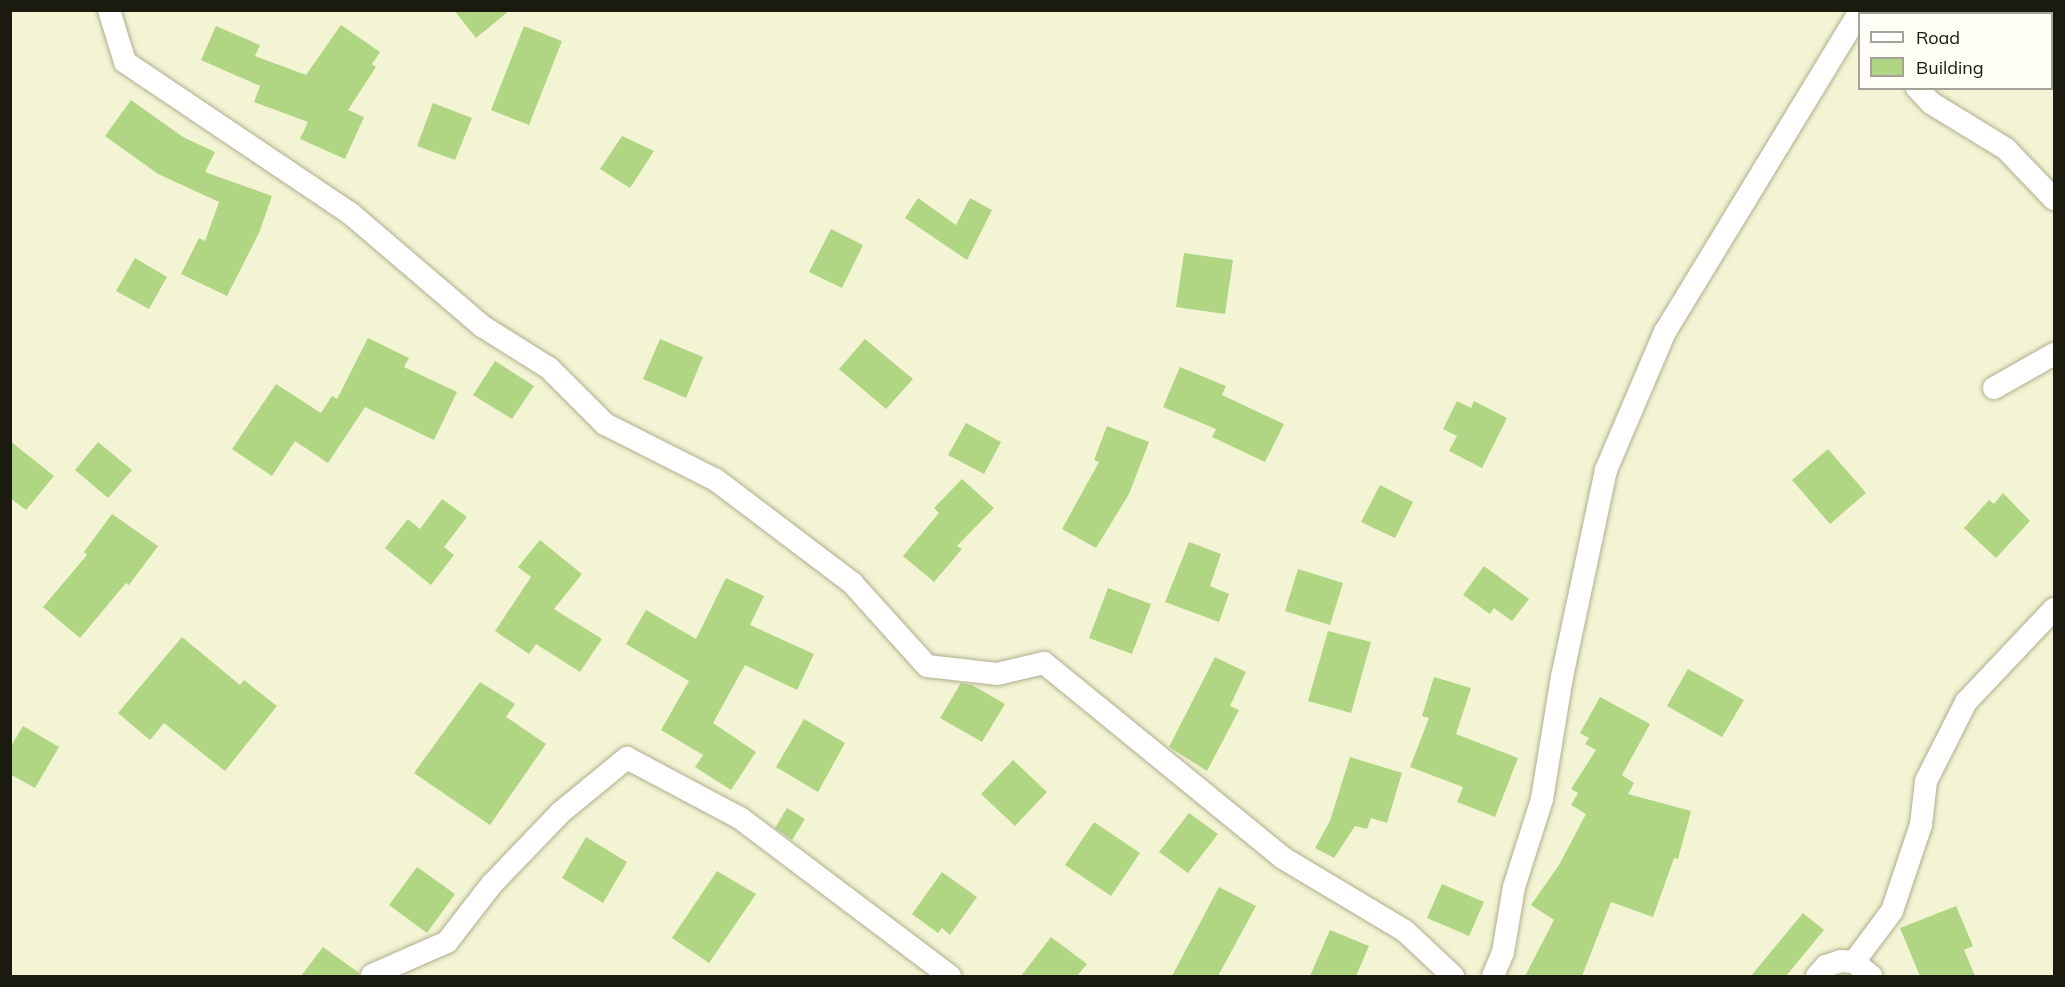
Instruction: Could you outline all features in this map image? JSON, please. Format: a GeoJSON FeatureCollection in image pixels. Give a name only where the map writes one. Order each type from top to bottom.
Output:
{"type":"FeatureCollection","features":[{"type":"Feature","properties":{"kind":"street"},"geometry":{"type":"LineString","coordinates":[[109,10],[125,62],[351,214],[483,326],[549,368],[605,424],[716,480],[852,583],[927,666],[997,674],[1044,663],[1283,858],[1405,931],[1453,976]]}},
{"type":"Feature","properties":{"kind":"street"},"geometry":{"type":"LineString","coordinates":[[1493,976],[1503,952],[1514,887],[1542,799],[1562,677],[1606,471],[1665,332],[1856,18]]}},
{"type":"Feature","properties":{"kind":"street"},"geometry":{"type":"LineString","coordinates":[[1919,90],[1931,103],[2006,149],[2055,199]]}},
{"type":"Feature","properties":{"kind":"street"},"geometry":{"type":"LineString","coordinates":[[1994,388],[2055,354]]}},
{"type":"Feature","properties":{"kind":"street"},"geometry":{"type":"LineString","coordinates":[[1817,976],[1826,966],[1841,961],[1863,969],[1892,911],[1921,825],[1926,781],[1966,702],[2055,609]]}},
{"type":"Feature","properties":{"kind":"street"},"geometry":{"type":"LineString","coordinates":[[372,975],[447,942],[492,884],[560,813],[627,758],[740,818],[950,976]]}},
{"type":"Feature","properties":{"kind":"building"},"geometry":{"type":"Polygon","coordinates":[[[454,10],[510,10],[476,38],[454,10]]]}},
{"type":"Feature","properties":{"kind":"building"},"geometry":{"type":"Polygon","coordinates":[[[341,25],[380,52],[372,64],[376,67],[348,110],[364,117],[345,159],[300,139],[308,122],[254,102],[260,86],[201,60],[216,26],[260,45],[255,56],[306,75],[341,25]]]}},
{"type":"Feature","properties":{"kind":"building"},"geometry":{"type":"Polygon","coordinates":[[[524,26],[562,41],[529,125],[491,110],[524,26]]]}},
{"type":"Feature","properties":{"kind":"building"},"geometry":{"type":"Polygon","coordinates":[[[131,100],[183,137],[215,152],[205,172],[272,196],[259,233],[227,296],[181,274],[199,238],[205,241],[219,202],[158,174],[105,136],[131,100]]]}},
{"type":"Feature","properties":{"kind":"building"},"geometry":{"type":"Polygon","coordinates":[[[433,103],[472,118],[455,160],[417,146],[433,103]]]}},
{"type":"Feature","properties":{"kind":"building"},"geometry":{"type":"Polygon","coordinates":[[[622,136],[654,151],[630,188],[600,169],[622,136]]]}},
{"type":"Feature","properties":{"kind":"building"},"geometry":{"type":"Polygon","coordinates":[[[918,198],[956,225],[970,198],[992,210],[967,260],[905,218],[918,198]]]}},
{"type":"Feature","properties":{"kind":"building"},"geometry":{"type":"Polygon","coordinates":[[[831,229],[863,245],[842,288],[809,272],[831,229]]]}},
{"type":"Feature","properties":{"kind":"building"},"geometry":{"type":"Polygon","coordinates":[[[1184,253],[1233,260],[1225,314],[1176,307],[1184,253]]]}},
{"type":"Feature","properties":{"kind":"building"},"geometry":{"type":"Polygon","coordinates":[[[135,258],[167,277],[149,309],[116,291],[135,258]]]}},
{"type":"Feature","properties":{"kind":"building"},"geometry":{"type":"Polygon","coordinates":[[[368,338],[409,358],[404,367],[457,392],[434,440],[365,407],[328,463],[295,441],[272,476],[232,449],[276,384],[321,413],[332,396],[337,399],[368,338]]]}},
{"type":"Feature","properties":{"kind":"building"},"geometry":{"type":"Polygon","coordinates":[[[660,339],[703,357],[686,398],[643,379],[660,339]]]}},
{"type":"Feature","properties":{"kind":"building"},"geometry":{"type":"Polygon","coordinates":[[[865,339],[913,379],[886,409],[839,369],[865,339]]]}},
{"type":"Feature","properties":{"kind":"building"},"geometry":{"type":"Polygon","coordinates":[[[495,361],[534,386],[512,419],[473,395],[495,361]]]}},
{"type":"Feature","properties":{"kind":"building"},"geometry":{"type":"Polygon","coordinates":[[[1180,367],[1226,386],[1222,395],[1284,424],[1265,462],[1212,437],[1216,429],[1163,407],[1180,367]]]}},
{"type":"Feature","properties":{"kind":"building"},"geometry":{"type":"Polygon","coordinates":[[[1457,401],[1471,408],[1474,401],[1507,418],[1482,468],[1449,451],[1457,436],[1443,429],[1457,401]]]}},
{"type":"Feature","properties":{"kind":"building"},"geometry":{"type":"Polygon","coordinates":[[[966,423],[1001,442],[984,474],[948,455],[966,423]]]}},
{"type":"Feature","properties":{"kind":"building"},"geometry":{"type":"Polygon","coordinates":[[[1107,426],[1149,442],[1129,494],[1096,548],[1062,529],[1099,462],[1094,460],[1107,426]]]}},
{"type":"Feature","properties":{"kind":"building"},"geometry":{"type":"Polygon","coordinates":[[[10,441],[54,476],[26,510],[10,498],[10,441]]]}},
{"type":"Feature","properties":{"kind":"building"},"geometry":{"type":"Polygon","coordinates":[[[98,442],[132,470],[108,498],[75,470],[98,442]]]}},
{"type":"Feature","properties":{"kind":"building"},"geometry":{"type":"Polygon","coordinates":[[[1828,449],[1866,493],[1830,524],[1792,480],[1828,449]]]}},
{"type":"Feature","properties":{"kind":"building"},"geometry":{"type":"Polygon","coordinates":[[[962,479],[994,508],[957,546],[962,549],[934,582],[903,556],[939,513],[934,508],[962,479]]]}},
{"type":"Feature","properties":{"kind":"building"},"geometry":{"type":"Polygon","coordinates":[[[1380,485],[1413,502],[1395,538],[1361,522],[1380,485]]]}},
{"type":"Feature","properties":{"kind":"building"},"geometry":{"type":"Polygon","coordinates":[[[2003,493],[2030,521],[1996,558],[1964,528],[1989,500],[1994,504],[2003,493]]]}},
{"type":"Feature","properties":{"kind":"building"},"geometry":{"type":"Polygon","coordinates":[[[442,499],[467,517],[444,547],[454,555],[431,585],[385,548],[408,519],[420,529],[442,499]]]}},
{"type":"Feature","properties":{"kind":"building"},"geometry":{"type":"Polygon","coordinates":[[[112,514],[158,546],[129,585],[126,583],[80,638],[43,607],[87,555],[84,552],[112,514]]]}},
{"type":"Feature","properties":{"kind":"building"},"geometry":{"type":"Polygon","coordinates":[[[540,540],[582,574],[554,609],[602,639],[580,672],[536,644],[529,654],[495,631],[531,577],[518,567],[540,540]]]}},
{"type":"Feature","properties":{"kind":"building"},"geometry":{"type":"Polygon","coordinates":[[[1189,542],[1221,554],[1210,586],[1229,594],[1219,622],[1165,602],[1189,542]]]}},
{"type":"Feature","properties":{"kind":"building"},"geometry":{"type":"Polygon","coordinates":[[[1484,566],[1529,599],[1512,621],[1494,608],[1490,614],[1463,595],[1484,566]]]}},
{"type":"Feature","properties":{"kind":"building"},"geometry":{"type":"Polygon","coordinates":[[[1298,569],[1343,583],[1330,625],[1285,611],[1298,569]]]}},
{"type":"Feature","properties":{"kind":"building"},"geometry":{"type":"Polygon","coordinates":[[[726,578],[764,596],[750,625],[814,654],[797,690],[745,665],[713,723],[756,752],[731,790],[695,767],[703,755],[661,730],[689,681],[626,644],[646,610],[696,639],[726,578]]]}},
{"type":"Feature","properties":{"kind":"building"},"geometry":{"type":"Polygon","coordinates":[[[1108,588],[1151,604],[1132,654],[1089,638],[1108,588]]]}},
{"type":"Feature","properties":{"kind":"building"},"geometry":{"type":"Polygon","coordinates":[[[1328,631],[1371,642],[1351,713],[1308,701],[1328,631]]]}},
{"type":"Feature","properties":{"kind":"building"},"geometry":{"type":"Polygon","coordinates":[[[182,637],[240,685],[244,680],[277,706],[225,771],[164,723],[150,740],[118,713],[182,637]]]}},
{"type":"Feature","properties":{"kind":"building"},"geometry":{"type":"Polygon","coordinates":[[[1215,657],[1246,672],[1230,706],[1239,710],[1207,771],[1169,747],[1215,657]]]}},
{"type":"Feature","properties":{"kind":"building"},"geometry":{"type":"Polygon","coordinates":[[[1688,669],[1744,700],[1722,737],[1667,706],[1688,669]]]}},
{"type":"Feature","properties":{"kind":"building"},"geometry":{"type":"Polygon","coordinates":[[[1434,677],[1471,688],[1456,734],[1518,758],[1495,817],[1457,802],[1463,787],[1410,767],[1429,718],[1422,716],[1434,677]]]}},
{"type":"Feature","properties":{"kind":"building"},"geometry":{"type":"Polygon","coordinates":[[[480,682],[515,704],[506,717],[546,744],[490,825],[414,773],[480,682]]]}},
{"type":"Feature","properties":{"kind":"building"},"geometry":{"type":"Polygon","coordinates":[[[961,683],[972,685],[1005,704],[982,742],[940,718],[961,683]]]}},
{"type":"Feature","properties":{"kind":"building"},"geometry":{"type":"Polygon","coordinates":[[[1600,697],[1650,724],[1622,775],[1634,783],[1628,794],[1691,811],[1678,859],[1674,858],[1653,917],[1611,902],[1582,976],[1525,976],[1554,920],[1531,905],[1559,865],[1586,814],[1571,805],[1578,793],[1571,789],[1596,750],[1585,744],[1589,738],[1580,733],[1600,697]]]}},
{"type":"Feature","properties":{"kind":"building"},"geometry":{"type":"Polygon","coordinates":[[[804,719],[845,743],[818,792],[776,767],[804,719]]]}},
{"type":"Feature","properties":{"kind":"building"},"geometry":{"type":"Polygon","coordinates":[[[23,726],[59,747],[35,788],[10,774],[10,748],[23,726]]]}},
{"type":"Feature","properties":{"kind":"building"},"geometry":{"type":"Polygon","coordinates":[[[1350,757],[1402,773],[1387,823],[1371,818],[1367,829],[1355,826],[1334,858],[1315,848],[1330,821],[1350,757]]]}},
{"type":"Feature","properties":{"kind":"building"},"geometry":{"type":"Polygon","coordinates":[[[1013,760],[1047,792],[1015,826],[981,794],[1013,760]]]}},
{"type":"Feature","properties":{"kind":"building"},"geometry":{"type":"Polygon","coordinates":[[[787,808],[805,819],[792,840],[775,828],[787,808]]]}},
{"type":"Feature","properties":{"kind":"building"},"geometry":{"type":"Polygon","coordinates":[[[1189,813],[1218,834],[1188,873],[1159,852],[1189,813]]]}},
{"type":"Feature","properties":{"kind":"building"},"geometry":{"type":"Polygon","coordinates":[[[1094,822],[1140,853],[1111,896],[1065,865],[1094,822]]]}},
{"type":"Feature","properties":{"kind":"building"},"geometry":{"type":"Polygon","coordinates":[[[586,837],[627,862],[603,903],[562,878],[586,837]]]}},
{"type":"Feature","properties":{"kind":"building"},"geometry":{"type":"Polygon","coordinates":[[[417,867],[455,894],[427,933],[389,905],[417,867]]]}},
{"type":"Feature","properties":{"kind":"building"},"geometry":{"type":"Polygon","coordinates":[[[717,871],[756,894],[709,963],[672,938],[717,871]]]}},
{"type":"Feature","properties":{"kind":"building"},"geometry":{"type":"Polygon","coordinates":[[[942,872],[977,897],[950,935],[942,928],[938,933],[912,914],[942,872]]]}},
{"type":"Feature","properties":{"kind":"building"},"geometry":{"type":"Polygon","coordinates":[[[1442,884],[1484,902],[1469,936],[1427,918],[1442,884]]]}},
{"type":"Feature","properties":{"kind":"building"},"geometry":{"type":"Polygon","coordinates":[[[1219,887],[1256,906],[1218,976],[1172,976],[1219,887]]]}},
{"type":"Feature","properties":{"kind":"building"},"geometry":{"type":"Polygon","coordinates":[[[1956,906],[1973,946],[1964,950],[1975,976],[1920,976],[1900,928],[1956,906]]]}},
{"type":"Feature","properties":{"kind":"building"},"geometry":{"type":"Polygon","coordinates":[[[1803,913],[1824,930],[1786,976],[1751,976],[1803,913]]]}},
{"type":"Feature","properties":{"kind":"building"},"geometry":{"type":"Polygon","coordinates":[[[1330,930],[1369,946],[1356,976],[1310,976],[1330,930]]]}},
{"type":"Feature","properties":{"kind":"building"},"geometry":{"type":"Polygon","coordinates":[[[1051,937],[1087,964],[1077,976],[1021,976],[1051,937]]]}},
{"type":"Feature","properties":{"kind":"building"},"geometry":{"type":"Polygon","coordinates":[[[323,947],[359,973],[359,976],[301,976],[323,947]]]}}]}
